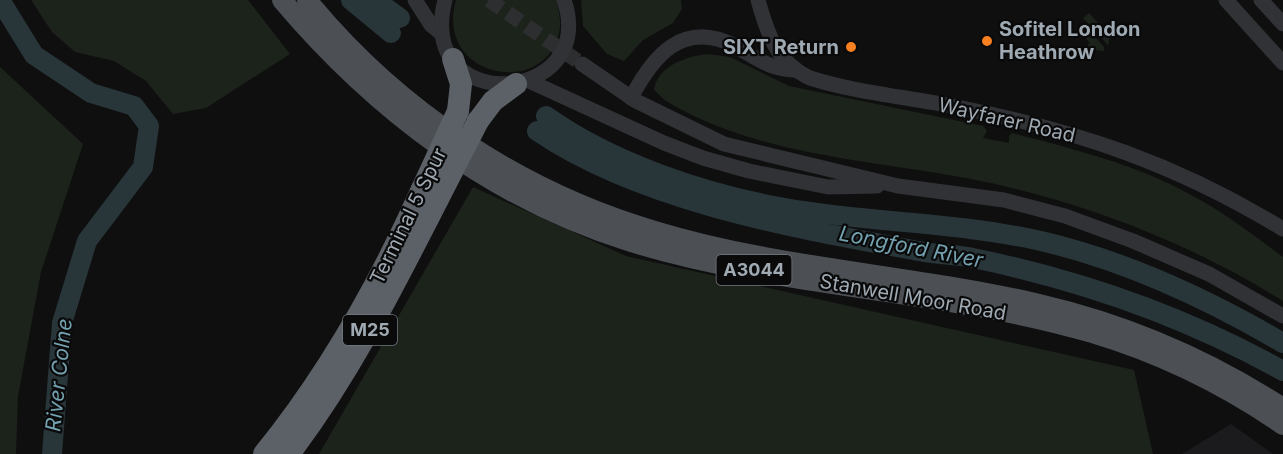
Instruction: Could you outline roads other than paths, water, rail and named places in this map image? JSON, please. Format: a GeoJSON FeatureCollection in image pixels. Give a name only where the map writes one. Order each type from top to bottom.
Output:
{"type":"FeatureCollection","features":[{"type":"Feature","properties":{"kind":"highway","name":"Terminal 5 Spur"},"geometry":{"type":"LineString","coordinates":[[289,454],[327,402],[355,355],[430,194],[458,111],[461,84],[453,59]]}},
{"type":"Feature","properties":{"kind":"highway","name":"Terminal 5 Spur"},"geometry":{"type":"LineString","coordinates":[[264,454],[330,365],[389,258],[478,121],[493,101],[523,83]]}},
{"type":"Feature","properties":{"kind":"main road","name":"Stanwell Moor Road"},"geometry":{"type":"LineString","coordinates":[[282,0],[351,75],[450,154],[496,182],[600,231],[697,259],[997,311],[1092,333],[1158,357],[1195,374],[1232,393],[1283,425]]}},
{"type":"Feature","properties":{"kind":"main road","name":"Stanwell Moor Road"},"geometry":{"type":"LineString","coordinates":[[307,0],[365,64],[435,122],[498,164],[594,210],[654,231],[704,244],[1039,304],[1096,320],[1169,347],[1224,373],[1283,408]]}},
{"type":"Feature","properties":{"kind":"street"},"geometry":{"type":"LineString","coordinates":[[415,0],[431,25],[442,33]]}},
{"type":"Feature","properties":{"kind":"street"},"geometry":{"type":"LineString","coordinates":[[445,0],[441,17],[442,33],[453,59],[474,78],[495,84],[523,83],[664,143],[749,171],[828,187],[898,186]]}},
{"type":"Feature","properties":{"kind":"street"},"geometry":{"type":"LineString","coordinates":[[758,0],[775,47],[793,70]]}},
{"type":"Feature","properties":{"kind":"street"},"geometry":{"type":"LineString","coordinates":[[1226,0],[1283,63]]}},
{"type":"Feature","properties":{"kind":"street"},"geometry":{"type":"LineString","coordinates":[[1261,0],[1283,24]]}},
{"type":"Feature","properties":{"kind":"street"},"geometry":{"type":"LineString","coordinates":[[523,83],[548,69],[561,51],[568,29],[566,2]]}},
{"type":"Feature","properties":{"kind":"street","name":"Wayfarer Road"},"geometry":{"type":"LineString","coordinates":[[631,98],[655,58],[672,44],[693,38],[716,38],[773,69],[793,70],[825,83],[958,107],[1071,133],[1142,157],[1190,177],[1281,228]]}},
{"type":"Feature","properties":{"kind":"street"},"geometry":{"type":"LineString","coordinates":[[582,64],[631,98],[724,144],[898,186],[1004,200],[1065,216],[1133,241],[1209,274],[1283,316]]}},
{"type":"Feature","properties":{"kind":"waterway","name":"River Colne"},"geometry":{"type":"LineString","coordinates":[[0,0],[34,55],[91,93],[134,106],[149,126],[143,167],[87,241],[62,323],[52,454]]}},
{"type":"Feature","properties":{"kind":"waterway","name":"Longford River"},"geometry":{"type":"LineString","coordinates":[[351,0],[391,33]]}},
{"type":"Feature","properties":{"kind":"waterway"},"geometry":{"type":"LineString","coordinates":[[375,0],[400,18]]}},
{"type":"Feature","properties":{"kind":"waterway"},"geometry":{"type":"LineString","coordinates":[[546,116],[572,133],[630,162],[692,185],[754,202],[817,213],[978,230],[1073,249],[1136,270],[1166,283],[1226,311],[1283,343]]}},
{"type":"Feature","properties":{"kind":"waterway","name":"Longford River"},"geometry":{"type":"LineString","coordinates":[[537,131],[579,156],[625,177],[723,210],[826,234],[924,252],[973,258],[1093,289],[1210,334],[1283,371]]}},
{"type":"Feature","properties":{"kind":"tunnel"},"geometry":{"type":"LineString","coordinates":[[489,0],[582,64]]}},
{"type":"Feature","properties":{"kind":"place","name":"Sofitel London Heathrow"},"geometry":{"type":"Point","coordinates":[987,41]}},
{"type":"Feature","properties":{"kind":"place","name":"SIXT Return"},"geometry":{"type":"Point","coordinates":[851,47]}}]}
